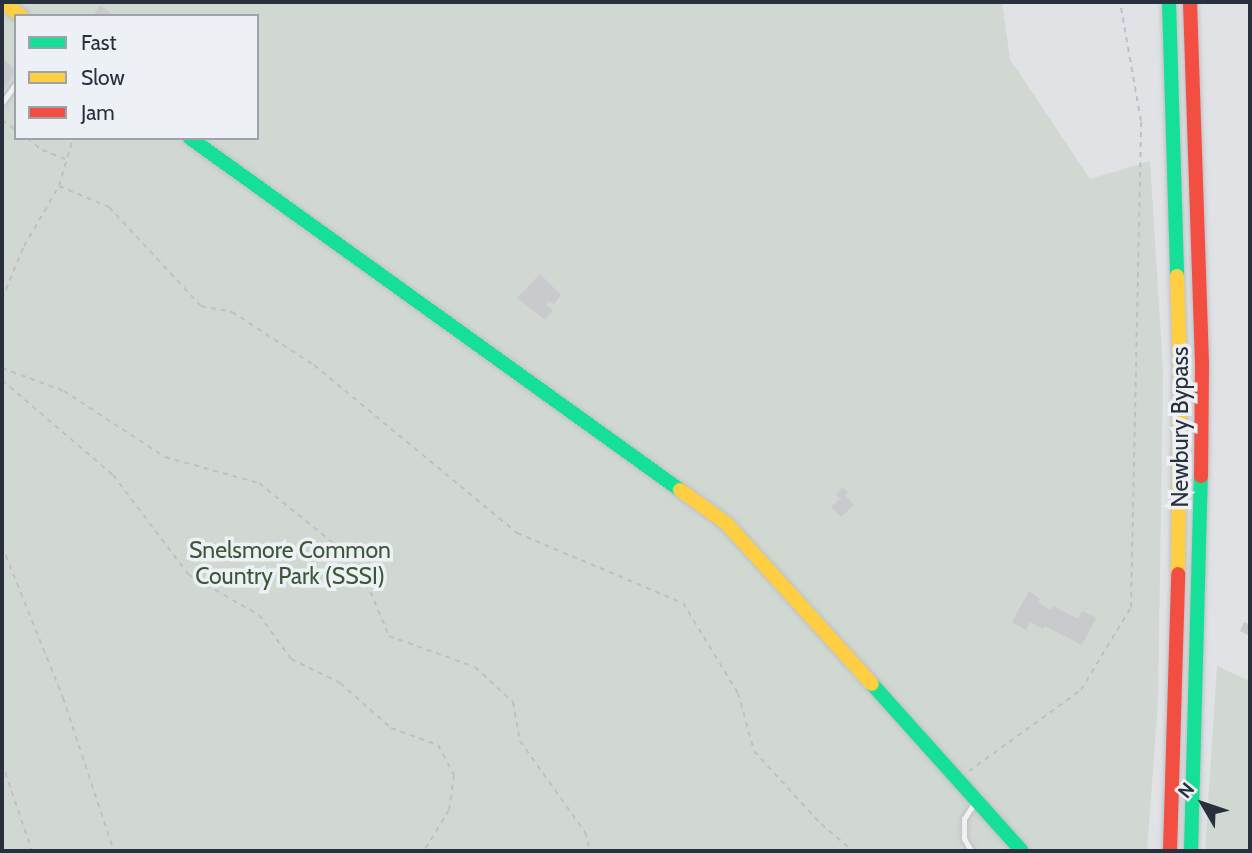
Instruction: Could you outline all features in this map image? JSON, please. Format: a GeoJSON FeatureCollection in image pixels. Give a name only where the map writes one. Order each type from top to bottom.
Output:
{"type":"FeatureCollection","features":[{"type":"Feature","properties":{"kind":"main road"},"geometry":{"type":"LineString","coordinates":[[2,2],[18,14]]}},
{"type":"Feature","properties":{"kind":"main road","name":"Newbury Bypass"},"geometry":{"type":"LineString","coordinates":[[1169,2],[1180,372],[1177,690],[1170,851]]}},
{"type":"Feature","properties":{"kind":"main road","name":"Newbury Bypass"},"geometry":{"type":"LineString","coordinates":[[1190,2],[1202,366],[1198,660],[1191,851]]}},
{"type":"Feature","properties":{"kind":"main road"},"geometry":{"type":"LineString","coordinates":[[193,140],[726,523],[1022,851]]}},
{"type":"Feature","properties":{"kind":"lane"},"geometry":{"type":"LineString","coordinates":[[2,103],[14,87]]}},
{"type":"Feature","properties":{"kind":"lane"},"geometry":{"type":"LineString","coordinates":[[971,851],[964,839],[964,819],[976,802]]}},
{"type":"Feature","properties":{"kind":"path"},"geometry":{"type":"LineString","coordinates":[[957,780],[1081,690],[1131,607],[1141,121],[1120,2]]}},
{"type":"Feature","properties":{"kind":"path"},"geometry":{"type":"LineString","coordinates":[[30,140],[42,150],[65,159]]}},
{"type":"Feature","properties":{"kind":"path"},"geometry":{"type":"LineString","coordinates":[[2,299],[24,246],[59,186],[72,140]]}},
{"type":"Feature","properties":{"kind":"path"},"geometry":{"type":"LineString","coordinates":[[59,186],[109,207],[201,306],[232,313],[314,365],[517,533],[683,603],[738,693],[754,751],[821,824],[853,851]]}},
{"type":"Feature","properties":{"kind":"path"},"geometry":{"type":"LineString","coordinates":[[2,368],[64,391],[165,457],[259,484],[359,564],[389,636],[475,667],[513,702],[520,741],[585,832],[590,851]]}},
{"type":"Feature","properties":{"kind":"path"},"geometry":{"type":"LineString","coordinates":[[2,380],[113,475],[189,575],[259,615],[291,659],[340,683],[391,728],[438,745],[454,775],[449,810],[424,851]]}},
{"type":"Feature","properties":{"kind":"path"},"geometry":{"type":"LineString","coordinates":[[2,546],[63,698],[114,851]]}},
{"type":"Feature","properties":{"kind":"path"},"geometry":{"type":"LineString","coordinates":[[2,763],[32,851]]}},
{"type":"Feature","properties":{"kind":"path"},"geometry":{"type":"LineString","coordinates":[[24,851],[29,844]]}},
{"type":"Feature","properties":{"kind":"green space","name":"Snelsmore Common Country Park (SSSI)"},"geometry":{"type":"Polygon","coordinates":[[[2,2],[1002,2],[1010,59],[1090,179],[1150,161],[1163,371],[1158,703],[1147,851],[2,851],[2,2]]]}},
{"type":"Feature","properties":{"kind":"green space"},"geometry":{"type":"Polygon","coordinates":[[[1217,666],[1250,681],[1250,851],[1205,851],[1217,666]]]}},
{"type":"Feature","properties":{"kind":"building"},"geometry":{"type":"Polygon","coordinates":[[[100,5],[111,14],[94,14],[100,5]]]}},
{"type":"Feature","properties":{"kind":"building"},"geometry":{"type":"Polygon","coordinates":[[[5,60],[14,69],[14,74],[2,91],[2,64],[5,60]]]}},
{"type":"Feature","properties":{"kind":"building"},"geometry":{"type":"Polygon","coordinates":[[[540,274],[561,295],[554,304],[549,301],[546,305],[553,310],[545,320],[517,298],[540,274]]]}},
{"type":"Feature","properties":{"kind":"building"},"geometry":{"type":"Polygon","coordinates":[[[843,487],[848,492],[845,495],[854,505],[841,517],[831,507],[840,499],[836,494],[843,487]]]}},
{"type":"Feature","properties":{"kind":"building"},"geometry":{"type":"Polygon","coordinates":[[[1029,591],[1040,599],[1038,603],[1051,610],[1053,606],[1078,619],[1082,611],[1096,618],[1082,645],[1045,626],[1043,629],[1030,622],[1026,630],[1012,622],[1029,591]]]}},
{"type":"Feature","properties":{"kind":"building"},"geometry":{"type":"Polygon","coordinates":[[[1244,622],[1250,625],[1250,636],[1240,631],[1244,622]]]}},
{"type":"Feature","properties":{"kind":"traffic: fast"},"geometry":{"type":"LineString","coordinates":[[1169,2],[1177,276]]}},
{"type":"Feature","properties":{"kind":"traffic: fast"},"geometry":{"type":"LineString","coordinates":[[193,140],[680,490]]}},
{"type":"Feature","properties":{"kind":"traffic: fast"},"geometry":{"type":"LineString","coordinates":[[1191,851],[1201,476]]}},
{"type":"Feature","properties":{"kind":"traffic: fast"},"geometry":{"type":"LineString","coordinates":[[872,684],[1022,851]]}},
{"type":"Feature","properties":{"kind":"traffic: slow"},"geometry":{"type":"LineString","coordinates":[[2,2],[18,14]]}},
{"type":"Feature","properties":{"kind":"traffic: slow"},"geometry":{"type":"LineString","coordinates":[[1177,276],[1180,372],[1178,574]]}},
{"type":"Feature","properties":{"kind":"traffic: slow"},"geometry":{"type":"LineString","coordinates":[[680,490],[726,523],[872,684]]}},
{"type":"Feature","properties":{"kind":"traffic: jam"},"geometry":{"type":"LineString","coordinates":[[1190,2],[1202,366],[1201,476]]}},
{"type":"Feature","properties":{"kind":"traffic: jam"},"geometry":{"type":"LineString","coordinates":[[1170,851],[1178,574]]}}]}
